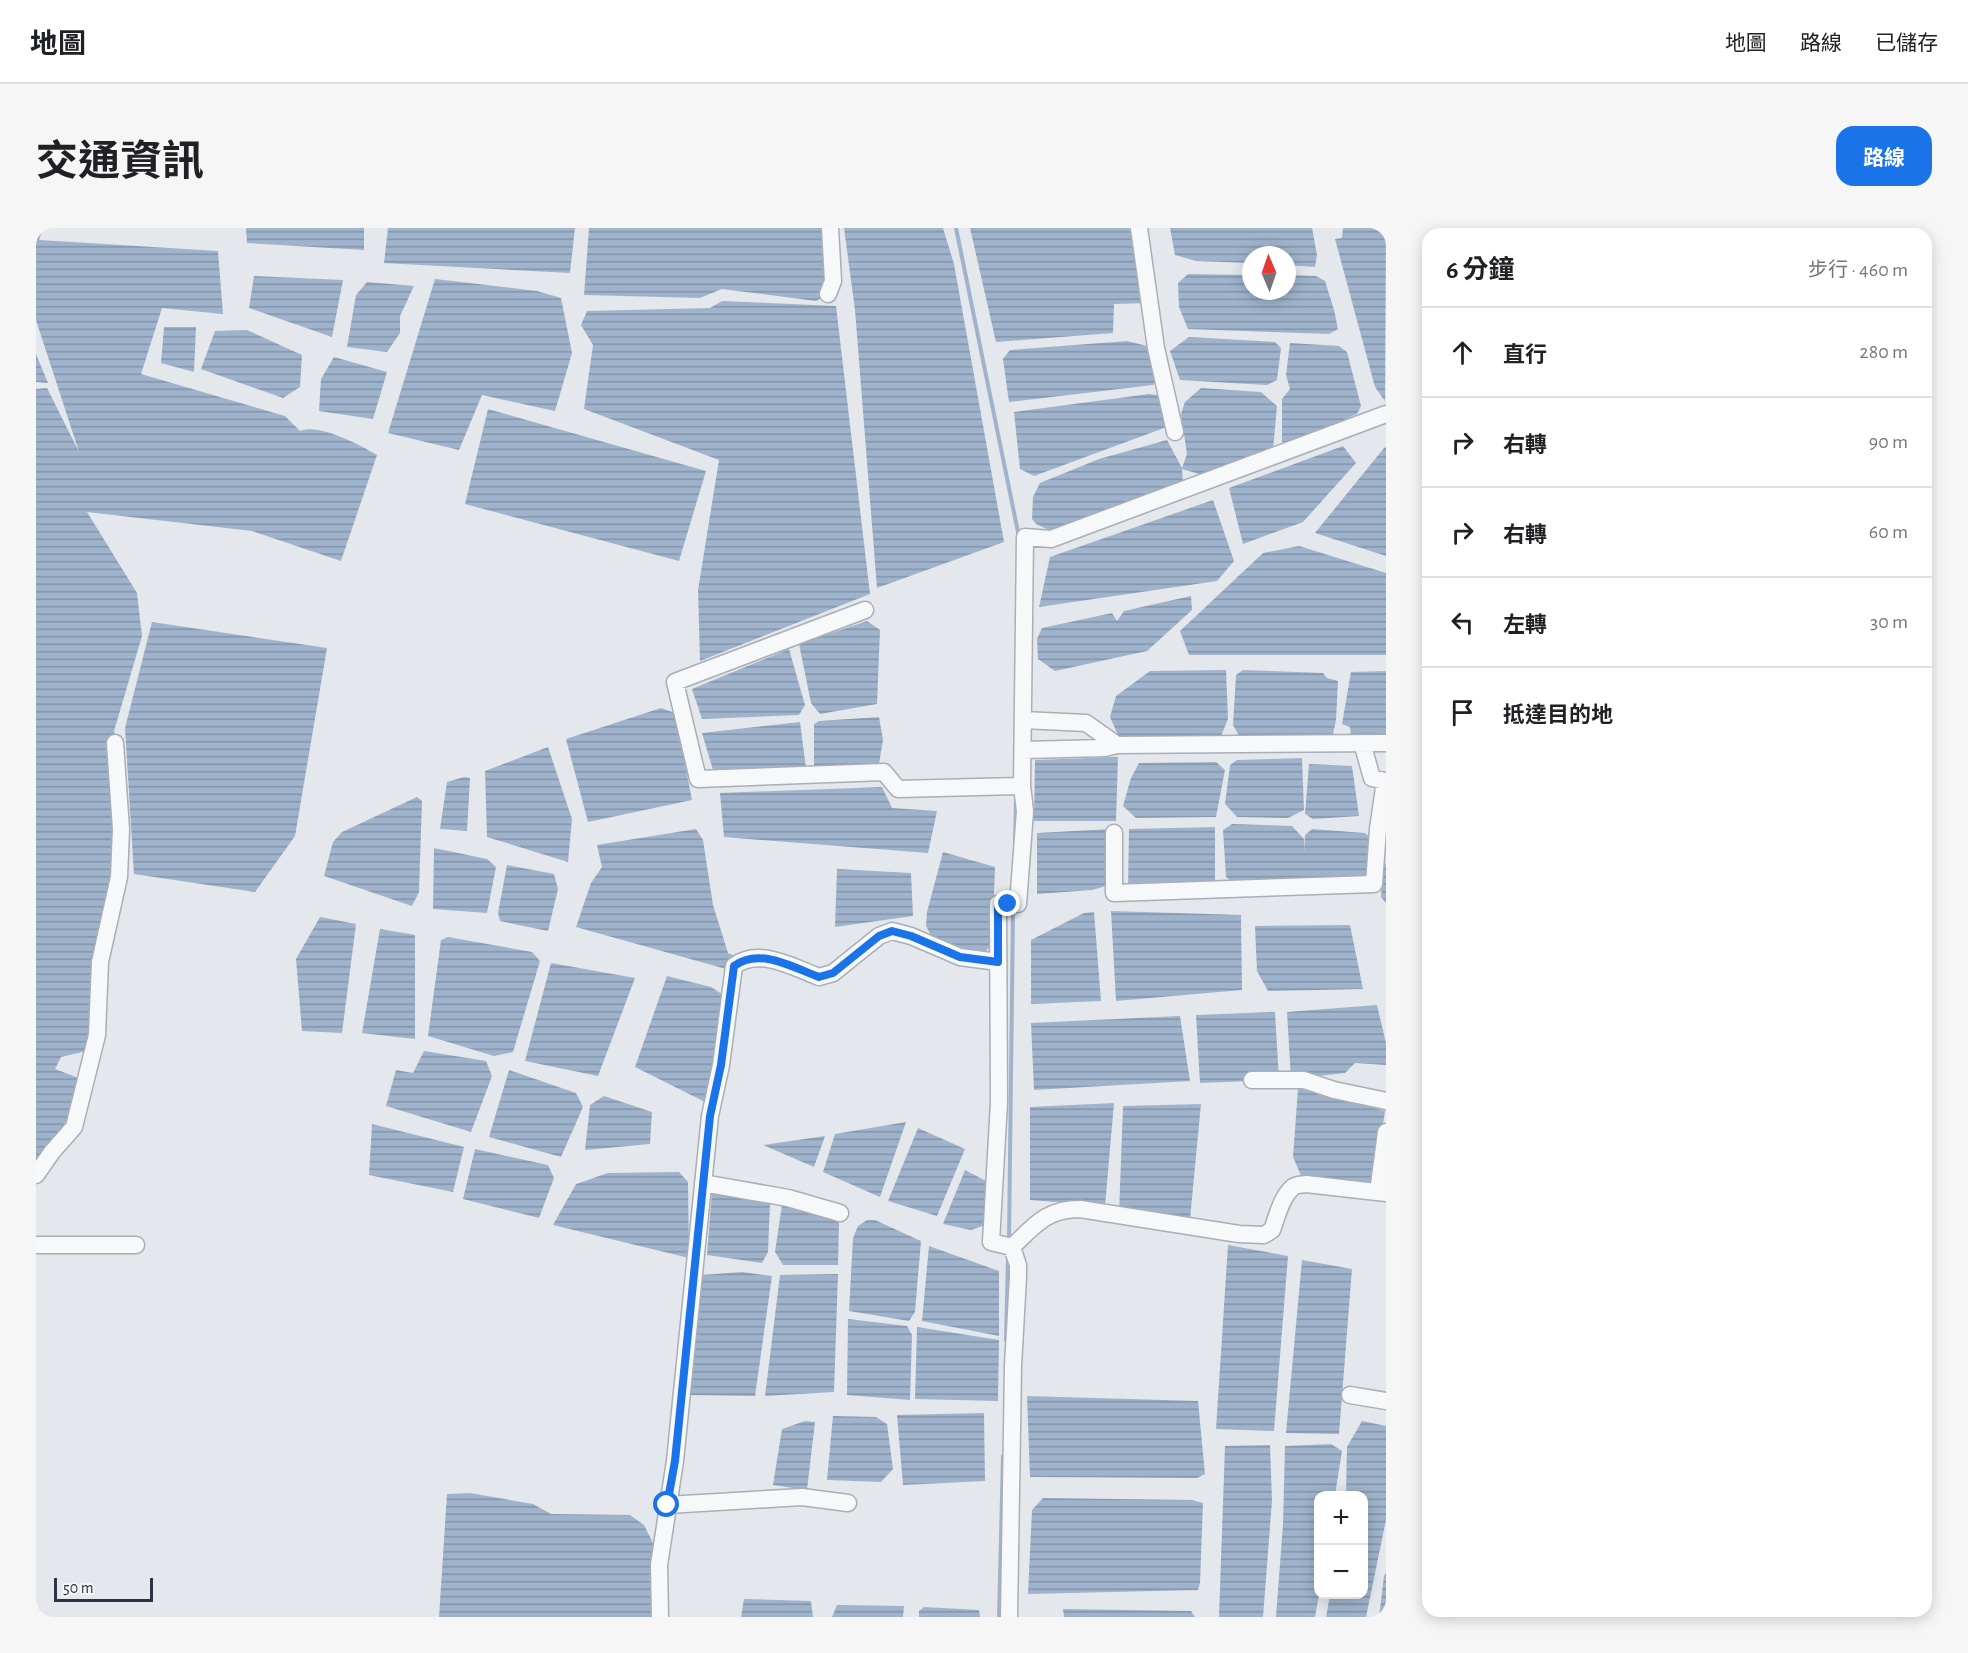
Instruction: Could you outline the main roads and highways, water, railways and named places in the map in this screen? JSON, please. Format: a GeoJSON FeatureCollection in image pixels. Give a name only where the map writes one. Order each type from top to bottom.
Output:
{"type":"FeatureCollection","features":[{"type":"Feature","properties":{"kind":"water"},"geometry":{"type":"Polygon","coordinates":[[[36,228],[43,228],[39,240],[218,251],[223,314],[162,308],[141,374],[285,416],[300,431],[308,429],[328,432],[377,455],[341,561],[252,531],[87,512],[137,593],[142,636],[114,731],[122,788],[95,1049],[61,1057],[55,1069],[89,1082],[36,1173],[36,389],[47,388],[79,452],[36,320],[36,228]]]}},
{"type":"Feature","properties":{"kind":"water"},"geometry":{"type":"Polygon","coordinates":[[[246,228],[364,228],[364,250],[247,243],[246,228]]]}},
{"type":"Feature","properties":{"kind":"water"},"geometry":{"type":"Polygon","coordinates":[[[388,228],[575,228],[570,273],[384,263],[388,228]]]}},
{"type":"Feature","properties":{"kind":"water"},"geometry":{"type":"Polygon","coordinates":[[[589,228],[824,228],[832,293],[816,301],[722,289],[700,298],[584,295],[589,228]]]}},
{"type":"Feature","properties":{"kind":"water"},"geometry":{"type":"Polygon","coordinates":[[[844,228],[943,228],[954,264],[1004,542],[877,588],[855,310],[844,228]]]}},
{"type":"Feature","properties":{"kind":"water"},"geometry":{"type":"Polygon","coordinates":[[[970,228],[1129,228],[1147,303],[1114,304],[1113,333],[996,342],[970,228]]]}},
{"type":"Feature","properties":{"kind":"water"},"geometry":{"type":"Polygon","coordinates":[[[1170,228],[1312,228],[1317,255],[1315,267],[1296,266],[1296,246],[1242,246],[1242,263],[1196,261],[1175,255],[1170,228]]]}},
{"type":"Feature","properties":{"kind":"water"},"geometry":{"type":"Polygon","coordinates":[[[1343,228],[1386,228],[1385,401],[1375,387],[1335,239],[1342,238],[1343,228]]]}},
{"type":"Feature","properties":{"kind":"water"},"geometry":{"type":"Polygon","coordinates":[[[1188,274],[1242,275],[1242,300],[1296,300],[1296,275],[1316,276],[1325,281],[1338,329],[1329,334],[1188,329],[1179,307],[1178,283],[1188,274]]]}},
{"type":"Feature","properties":{"kind":"water"},"geometry":{"type":"Polygon","coordinates":[[[254,276],[343,280],[332,337],[249,308],[254,276]]]}},
{"type":"Feature","properties":{"kind":"water"},"geometry":{"type":"Polygon","coordinates":[[[435,279],[537,291],[561,298],[572,353],[555,411],[482,395],[459,450],[388,433],[435,279]]]}},
{"type":"Feature","properties":{"kind":"water"},"geometry":{"type":"Polygon","coordinates":[[[367,282],[414,286],[400,316],[400,333],[387,352],[347,347],[356,295],[367,282]]]}},
{"type":"Feature","properties":{"kind":"water"},"geometry":{"type":"Polygon","coordinates":[[[722,301],[836,306],[870,594],[700,661],[698,590],[719,460],[584,409],[593,345],[581,325],[587,311],[710,308],[722,301]]]}},
{"type":"Feature","properties":{"kind":"water"},"geometry":{"type":"Polygon","coordinates":[[[164,327],[196,327],[194,372],[161,363],[164,327]]]}},
{"type":"Feature","properties":{"kind":"water"},"geometry":{"type":"Polygon","coordinates":[[[247,330],[302,355],[300,387],[283,398],[201,369],[215,331],[247,330]]]}},
{"type":"Feature","properties":{"kind":"water"},"geometry":{"type":"Polygon","coordinates":[[[1189,337],[1275,342],[1281,348],[1277,380],[1267,385],[1180,380],[1170,351],[1189,337]]]}},
{"type":"Feature","properties":{"kind":"water"},"geometry":{"type":"Polygon","coordinates":[[[1127,341],[1147,346],[1159,377],[1153,385],[1009,402],[1003,359],[1010,350],[1127,341]]]}},
{"type":"Feature","properties":{"kind":"water"},"geometry":{"type":"Polygon","coordinates":[[[1290,343],[1339,346],[1347,352],[1361,406],[1357,414],[1289,443],[1282,442],[1282,399],[1290,389],[1286,375],[1290,343]]]}},
{"type":"Feature","properties":{"kind":"water"},"geometry":{"type":"Polygon","coordinates":[[[36,354],[48,383],[36,382],[36,354]]]}},
{"type":"Feature","properties":{"kind":"water"},"geometry":{"type":"Polygon","coordinates":[[[334,357],[387,372],[373,419],[319,411],[321,379],[334,357]]]}},
{"type":"Feature","properties":{"kind":"water"},"geometry":{"type":"Polygon","coordinates":[[[1201,388],[1261,392],[1277,406],[1273,450],[1199,474],[1182,469],[1183,483],[1049,530],[1036,524],[1032,519],[1033,497],[1040,483],[1099,459],[1167,440],[1182,468],[1187,454],[1181,414],[1185,402],[1201,388]]]}},
{"type":"Feature","properties":{"kind":"water"},"geometry":{"type":"Polygon","coordinates":[[[1149,394],[1164,396],[1166,420],[1164,428],[1034,476],[1020,469],[1014,412],[1149,394]]]}},
{"type":"Feature","properties":{"kind":"water"},"geometry":{"type":"Polygon","coordinates":[[[488,409],[706,471],[679,561],[465,504],[488,409]]]}},
{"type":"Feature","properties":{"kind":"water"},"geometry":{"type":"Polygon","coordinates":[[[1343,446],[1356,463],[1303,522],[1243,544],[1229,488],[1343,446]]]}},
{"type":"Feature","properties":{"kind":"water"},"geometry":{"type":"Polygon","coordinates":[[[1386,447],[1386,556],[1315,533],[1384,448],[1386,447]]]}},
{"type":"Feature","properties":{"kind":"water"},"geometry":{"type":"Polygon","coordinates":[[[1213,500],[1234,561],[1217,581],[1039,607],[1050,557],[1213,500]]]}},
{"type":"Feature","properties":{"kind":"water"},"geometry":{"type":"Polygon","coordinates":[[[1299,546],[1386,573],[1386,655],[1189,655],[1180,631],[1263,553],[1299,546]]]}},
{"type":"Feature","properties":{"kind":"water"},"geometry":{"type":"Polygon","coordinates":[[[1191,596],[1192,610],[1147,651],[1055,671],[1038,659],[1037,639],[1042,628],[1112,613],[1117,621],[1124,611],[1191,596]]]}},
{"type":"Feature","properties":{"kind":"water"},"geometry":{"type":"Polygon","coordinates":[[[867,621],[880,630],[877,704],[820,714],[811,703],[799,644],[867,621]]]}},
{"type":"Feature","properties":{"kind":"water"},"geometry":{"type":"Polygon","coordinates":[[[152,622],[327,648],[295,836],[255,892],[134,874],[125,728],[152,622]]]}},
{"type":"Feature","properties":{"kind":"water"},"geometry":{"type":"Polygon","coordinates":[[[789,649],[805,705],[799,715],[702,719],[692,689],[789,649]]]}},
{"type":"Feature","properties":{"kind":"water"},"geometry":{"type":"Polygon","coordinates":[[[1226,670],[1228,719],[1219,741],[1121,742],[1110,717],[1116,696],[1150,671],[1226,670]]]}},
{"type":"Feature","properties":{"kind":"water"},"geometry":{"type":"Polygon","coordinates":[[[1243,670],[1323,673],[1327,678],[1338,681],[1336,720],[1332,739],[1241,739],[1233,725],[1236,675],[1243,670]]]}},
{"type":"Feature","properties":{"kind":"water"},"geometry":{"type":"Polygon","coordinates":[[[1386,671],[1386,739],[1351,738],[1350,727],[1342,724],[1351,672],[1386,671]]]}},
{"type":"Feature","properties":{"kind":"water"},"geometry":{"type":"Polygon","coordinates":[[[661,708],[675,713],[692,800],[588,822],[566,739],[661,708]]]}},
{"type":"Feature","properties":{"kind":"water"},"geometry":{"type":"Polygon","coordinates":[[[879,717],[883,740],[879,764],[814,767],[814,724],[819,721],[879,717]]]}},
{"type":"Feature","properties":{"kind":"water"},"geometry":{"type":"Polygon","coordinates":[[[800,722],[806,768],[713,770],[702,733],[800,722]]]}},
{"type":"Feature","properties":{"kind":"water"},"geometry":{"type":"Polygon","coordinates":[[[548,747],[572,819],[568,862],[487,837],[485,771],[548,747]]]}},
{"type":"Feature","properties":{"kind":"water"},"geometry":{"type":"Polygon","coordinates":[[[1118,757],[1116,821],[1034,821],[1035,760],[1118,757]]]}},
{"type":"Feature","properties":{"kind":"water"},"geometry":{"type":"Polygon","coordinates":[[[1302,758],[1304,810],[1288,818],[1237,817],[1225,804],[1230,765],[1237,760],[1302,758]]]}},
{"type":"Feature","properties":{"kind":"water"},"geometry":{"type":"Polygon","coordinates":[[[1216,762],[1225,770],[1216,817],[1136,818],[1123,806],[1131,778],[1139,763],[1216,762]]]}},
{"type":"Feature","properties":{"kind":"water"},"geometry":{"type":"Polygon","coordinates":[[[1309,764],[1352,766],[1359,816],[1313,819],[1305,814],[1309,764]]]}},
{"type":"Feature","properties":{"kind":"water"},"geometry":{"type":"Polygon","coordinates":[[[464,777],[470,778],[467,831],[440,829],[447,782],[464,777]]]}},
{"type":"Feature","properties":{"kind":"water"},"geometry":{"type":"Polygon","coordinates":[[[882,787],[892,808],[937,811],[928,853],[724,837],[720,793],[882,787]]]}},
{"type":"Feature","properties":{"kind":"water"},"geometry":{"type":"Polygon","coordinates":[[[417,797],[422,801],[419,892],[412,906],[324,876],[333,842],[342,832],[417,797]]]}},
{"type":"Feature","properties":{"kind":"water"},"geometry":{"type":"Polygon","coordinates":[[[1232,824],[1292,826],[1304,839],[1304,853],[1305,835],[1312,829],[1365,833],[1371,838],[1370,877],[1238,886],[1226,877],[1223,830],[1232,824]]]}},
{"type":"Feature","properties":{"kind":"water"},"geometry":{"type":"Polygon","coordinates":[[[1215,827],[1215,885],[1128,888],[1129,829],[1215,827]]]}},
{"type":"Feature","properties":{"kind":"water"},"geometry":{"type":"Polygon","coordinates":[[[696,829],[703,840],[713,905],[728,953],[737,957],[726,969],[576,927],[591,883],[602,867],[597,845],[696,829]]]}},
{"type":"Feature","properties":{"kind":"water"},"geometry":{"type":"Polygon","coordinates":[[[1111,829],[1106,886],[1092,890],[1037,894],[1037,833],[1111,829]]]}},
{"type":"Feature","properties":{"kind":"water"},"geometry":{"type":"Polygon","coordinates":[[[434,848],[487,859],[496,867],[487,913],[433,909],[434,848]]]}},
{"type":"Feature","properties":{"kind":"water"},"geometry":{"type":"Polygon","coordinates":[[[943,852],[995,867],[992,948],[987,949],[986,958],[933,939],[926,926],[927,912],[943,852]]]}},
{"type":"Feature","properties":{"kind":"water"},"geometry":{"type":"Polygon","coordinates":[[[1386,863],[1386,903],[1381,897],[1383,866],[1386,863]]]}},
{"type":"Feature","properties":{"kind":"water"},"geometry":{"type":"Polygon","coordinates":[[[507,865],[554,874],[558,889],[548,931],[500,921],[498,913],[507,865]]]}},
{"type":"Feature","properties":{"kind":"water"},"geometry":{"type":"Polygon","coordinates":[[[837,869],[911,873],[913,916],[835,927],[837,869]]]}},
{"type":"Feature","properties":{"kind":"water"},"geometry":{"type":"Polygon","coordinates":[[[1111,911],[1241,915],[1242,990],[1116,1001],[1111,911]]]}},
{"type":"Feature","properties":{"kind":"water"},"geometry":{"type":"Polygon","coordinates":[[[1094,912],[1101,1001],[1031,1004],[1031,940],[1084,913],[1094,912]]]}},
{"type":"Feature","properties":{"kind":"water"},"geometry":{"type":"Polygon","coordinates":[[[320,917],[356,924],[342,1033],[302,1031],[296,959],[320,917]]]}},
{"type":"Feature","properties":{"kind":"water"},"geometry":{"type":"Polygon","coordinates":[[[1350,925],[1363,989],[1268,991],[1257,971],[1255,926],[1350,925]]]}},
{"type":"Feature","properties":{"kind":"water"},"geometry":{"type":"Polygon","coordinates":[[[380,929],[415,935],[415,1039],[362,1033],[380,929]]]}},
{"type":"Feature","properties":{"kind":"water"},"geometry":{"type":"Polygon","coordinates":[[[448,937],[532,952],[540,961],[513,1052],[494,1056],[428,1036],[441,940],[448,937]]]}},
{"type":"Feature","properties":{"kind":"water"},"geometry":{"type":"Polygon","coordinates":[[[551,963],[635,978],[598,1076],[525,1061],[551,963]]]}},
{"type":"Feature","properties":{"kind":"water"},"geometry":{"type":"Polygon","coordinates":[[[667,976],[711,987],[731,1000],[705,1102],[635,1067],[667,976]]]}},
{"type":"Feature","properties":{"kind":"water"},"geometry":{"type":"Polygon","coordinates":[[[1377,1005],[1386,1043],[1386,1065],[1355,1063],[1345,1073],[1291,1079],[1287,1012],[1377,1005]]]}},
{"type":"Feature","properties":{"kind":"water"},"geometry":{"type":"Polygon","coordinates":[[[1275,1012],[1279,1080],[1200,1083],[1196,1015],[1275,1012]]]}},
{"type":"Feature","properties":{"kind":"water"},"geometry":{"type":"Polygon","coordinates":[[[1180,1016],[1190,1081],[1034,1090],[1031,1023],[1180,1016]]]}},
{"type":"Feature","properties":{"kind":"water"},"geometry":{"type":"Polygon","coordinates":[[[424,1051],[486,1061],[492,1076],[471,1132],[386,1106],[396,1070],[413,1073],[424,1051]]]}},
{"type":"Feature","properties":{"kind":"water"},"geometry":{"type":"Polygon","coordinates":[[[509,1070],[576,1093],[583,1107],[561,1157],[489,1137],[509,1070]]]}},
{"type":"Feature","properties":{"kind":"water"},"geometry":{"type":"Polygon","coordinates":[[[1298,1089],[1311,1090],[1385,1111],[1373,1186],[1302,1178],[1293,1157],[1298,1089]]]}},
{"type":"Feature","properties":{"kind":"water"},"geometry":{"type":"Polygon","coordinates":[[[604,1096],[652,1112],[650,1144],[585,1150],[590,1105],[604,1096]]]}},
{"type":"Feature","properties":{"kind":"water"},"geometry":{"type":"Polygon","coordinates":[[[1114,1103],[1105,1206],[1030,1200],[1030,1107],[1114,1103]]]}},
{"type":"Feature","properties":{"kind":"water"},"geometry":{"type":"Polygon","coordinates":[[[1201,1104],[1190,1219],[1119,1214],[1123,1106],[1201,1104]]]}},
{"type":"Feature","properties":{"kind":"water"},"geometry":{"type":"Polygon","coordinates":[[[906,1122],[880,1197],[823,1172],[835,1134],[906,1122]]]}},
{"type":"Feature","properties":{"kind":"water"},"geometry":{"type":"Polygon","coordinates":[[[372,1124],[464,1147],[453,1192],[369,1175],[372,1124]]]}},
{"type":"Feature","properties":{"kind":"water"},"geometry":{"type":"Polygon","coordinates":[[[918,1128],[965,1149],[937,1216],[888,1201],[918,1128]]]}},
{"type":"Feature","properties":{"kind":"water"},"geometry":{"type":"Polygon","coordinates":[[[825,1136],[814,1167],[763,1145],[825,1136]]]}},
{"type":"Feature","properties":{"kind":"water"},"geometry":{"type":"Polygon","coordinates":[[[475,1149],[548,1165],[554,1178],[539,1218],[463,1199],[475,1149]]]}},
{"type":"Feature","properties":{"kind":"water"},"geometry":{"type":"Polygon","coordinates":[[[965,1170],[988,1182],[988,1224],[971,1230],[943,1224],[965,1170]]]}},
{"type":"Feature","properties":{"kind":"water"},"geometry":{"type":"Polygon","coordinates":[[[679,1172],[688,1182],[689,1258],[553,1225],[576,1184],[608,1173],[679,1172]]]}},
{"type":"Feature","properties":{"kind":"water"},"geometry":{"type":"Polygon","coordinates":[[[712,1192],[770,1204],[768,1252],[762,1263],[707,1255],[712,1192]]]}},
{"type":"Feature","properties":{"kind":"water"},"geometry":{"type":"Polygon","coordinates":[[[783,1198],[831,1209],[839,1223],[838,1265],[783,1265],[775,1252],[783,1198]]]}},
{"type":"Feature","properties":{"kind":"water"},"geometry":{"type":"Polygon","coordinates":[[[867,1220],[875,1220],[921,1241],[915,1312],[909,1321],[849,1311],[853,1238],[858,1226],[867,1220]]]}},
{"type":"Feature","properties":{"kind":"water"},"geometry":{"type":"Polygon","coordinates":[[[1228,1245],[1288,1256],[1274,1431],[1216,1429],[1228,1245]]]}},
{"type":"Feature","properties":{"kind":"water"},"geometry":{"type":"Polygon","coordinates":[[[929,1246],[999,1271],[999,1336],[922,1321],[929,1246]]]}},
{"type":"Feature","properties":{"kind":"water"},"geometry":{"type":"Polygon","coordinates":[[[1302,1260],[1352,1269],[1339,1434],[1286,1433],[1302,1260]]]}},
{"type":"Feature","properties":{"kind":"water"},"geometry":{"type":"Polygon","coordinates":[[[742,1272],[772,1276],[755,1396],[687,1395],[701,1275],[742,1272]]]}},
{"type":"Feature","properties":{"kind":"water"},"geometry":{"type":"Polygon","coordinates":[[[838,1274],[834,1392],[765,1396],[780,1275],[838,1274]]]}},
{"type":"Feature","properties":{"kind":"water"},"geometry":{"type":"Polygon","coordinates":[[[848,1319],[907,1326],[912,1335],[910,1400],[847,1395],[848,1319]]]}},
{"type":"Feature","properties":{"kind":"water"},"geometry":{"type":"Polygon","coordinates":[[[917,1327],[999,1340],[998,1401],[915,1399],[917,1327]]]}},
{"type":"Feature","properties":{"kind":"water"},"geometry":{"type":"Polygon","coordinates":[[[1027,1396],[1198,1401],[1205,1474],[1197,1478],[1030,1477],[1027,1396]]]}},
{"type":"Feature","properties":{"kind":"water"},"geometry":{"type":"Polygon","coordinates":[[[984,1413],[985,1481],[903,1485],[897,1415],[984,1413]]]}},
{"type":"Feature","properties":{"kind":"water"},"geometry":{"type":"Polygon","coordinates":[[[833,1416],[876,1417],[887,1424],[893,1469],[881,1482],[827,1480],[833,1416]]]}},
{"type":"Feature","properties":{"kind":"water"},"geometry":{"type":"Polygon","coordinates":[[[805,1421],[815,1422],[807,1490],[773,1485],[782,1429],[805,1421]]]}},
{"type":"Feature","properties":{"kind":"water"},"geometry":{"type":"Polygon","coordinates":[[[1362,1421],[1386,1426],[1386,1520],[1366,1617],[1326,1617],[1329,1599],[1368,1599],[1368,1491],[1346,1491],[1347,1447],[1362,1421]]]}},
{"type":"Feature","properties":{"kind":"water"},"geometry":{"type":"Polygon","coordinates":[[[1331,1444],[1342,1451],[1336,1491],[1314,1491],[1314,1599],[1318,1599],[1315,1617],[1276,1617],[1283,1524],[1285,1446],[1331,1444]]]}},
{"type":"Feature","properties":{"kind":"water"},"geometry":{"type":"Polygon","coordinates":[[[1270,1445],[1272,1501],[1263,1617],[1219,1617],[1225,1446],[1270,1445]]]}},
{"type":"Feature","properties":{"kind":"water"},"geometry":{"type":"Polygon","coordinates":[[[470,1493],[533,1504],[551,1514],[630,1515],[644,1525],[654,1545],[657,1617],[439,1617],[447,1494],[470,1493]]]}},
{"type":"Feature","properties":{"kind":"water"},"geometry":{"type":"Polygon","coordinates":[[[1043,1498],[1192,1500],[1203,1503],[1198,1590],[1028,1594],[1032,1510],[1043,1498]]]}},
{"type":"Feature","properties":{"kind":"water"},"geometry":{"type":"Polygon","coordinates":[[[1386,1573],[1386,1617],[1379,1617],[1384,1576],[1386,1573]]]}},
{"type":"Feature","properties":{"kind":"water"},"geometry":{"type":"Polygon","coordinates":[[[744,1599],[811,1601],[813,1617],[741,1617],[744,1599]]]}},
{"type":"Feature","properties":{"kind":"water"},"geometry":{"type":"Polygon","coordinates":[[[837,1605],[904,1606],[903,1617],[832,1617],[837,1605]]]}},
{"type":"Feature","properties":{"kind":"water"},"geometry":{"type":"Polygon","coordinates":[[[924,1607],[979,1610],[980,1617],[919,1617],[919,1611],[924,1607]]]}},
{"type":"Feature","properties":{"kind":"water"},"geometry":{"type":"Polygon","coordinates":[[[1063,1609],[1191,1611],[1195,1617],[1064,1617],[1063,1609]]]}},
{"type":"Feature","properties":{"kind":"waterway"},"geometry":{"type":"LineString","coordinates":[[956,228],[1019,537]]}},
{"type":"Feature","properties":{"kind":"waterway"},"geometry":{"type":"LineString","coordinates":[[1015,842],[1016,799]]}},
{"type":"Feature","properties":{"kind":"waterway"},"geometry":{"type":"LineString","coordinates":[[1009,1241],[1013,910]]}},
{"type":"Feature","properties":{"kind":"waterway"},"geometry":{"type":"LineString","coordinates":[[1006,1340],[1008,1258]]}},
{"type":"Feature","properties":{"kind":"waterway"},"geometry":{"type":"LineString","coordinates":[[999,1617],[1003,1456]]}}]}
